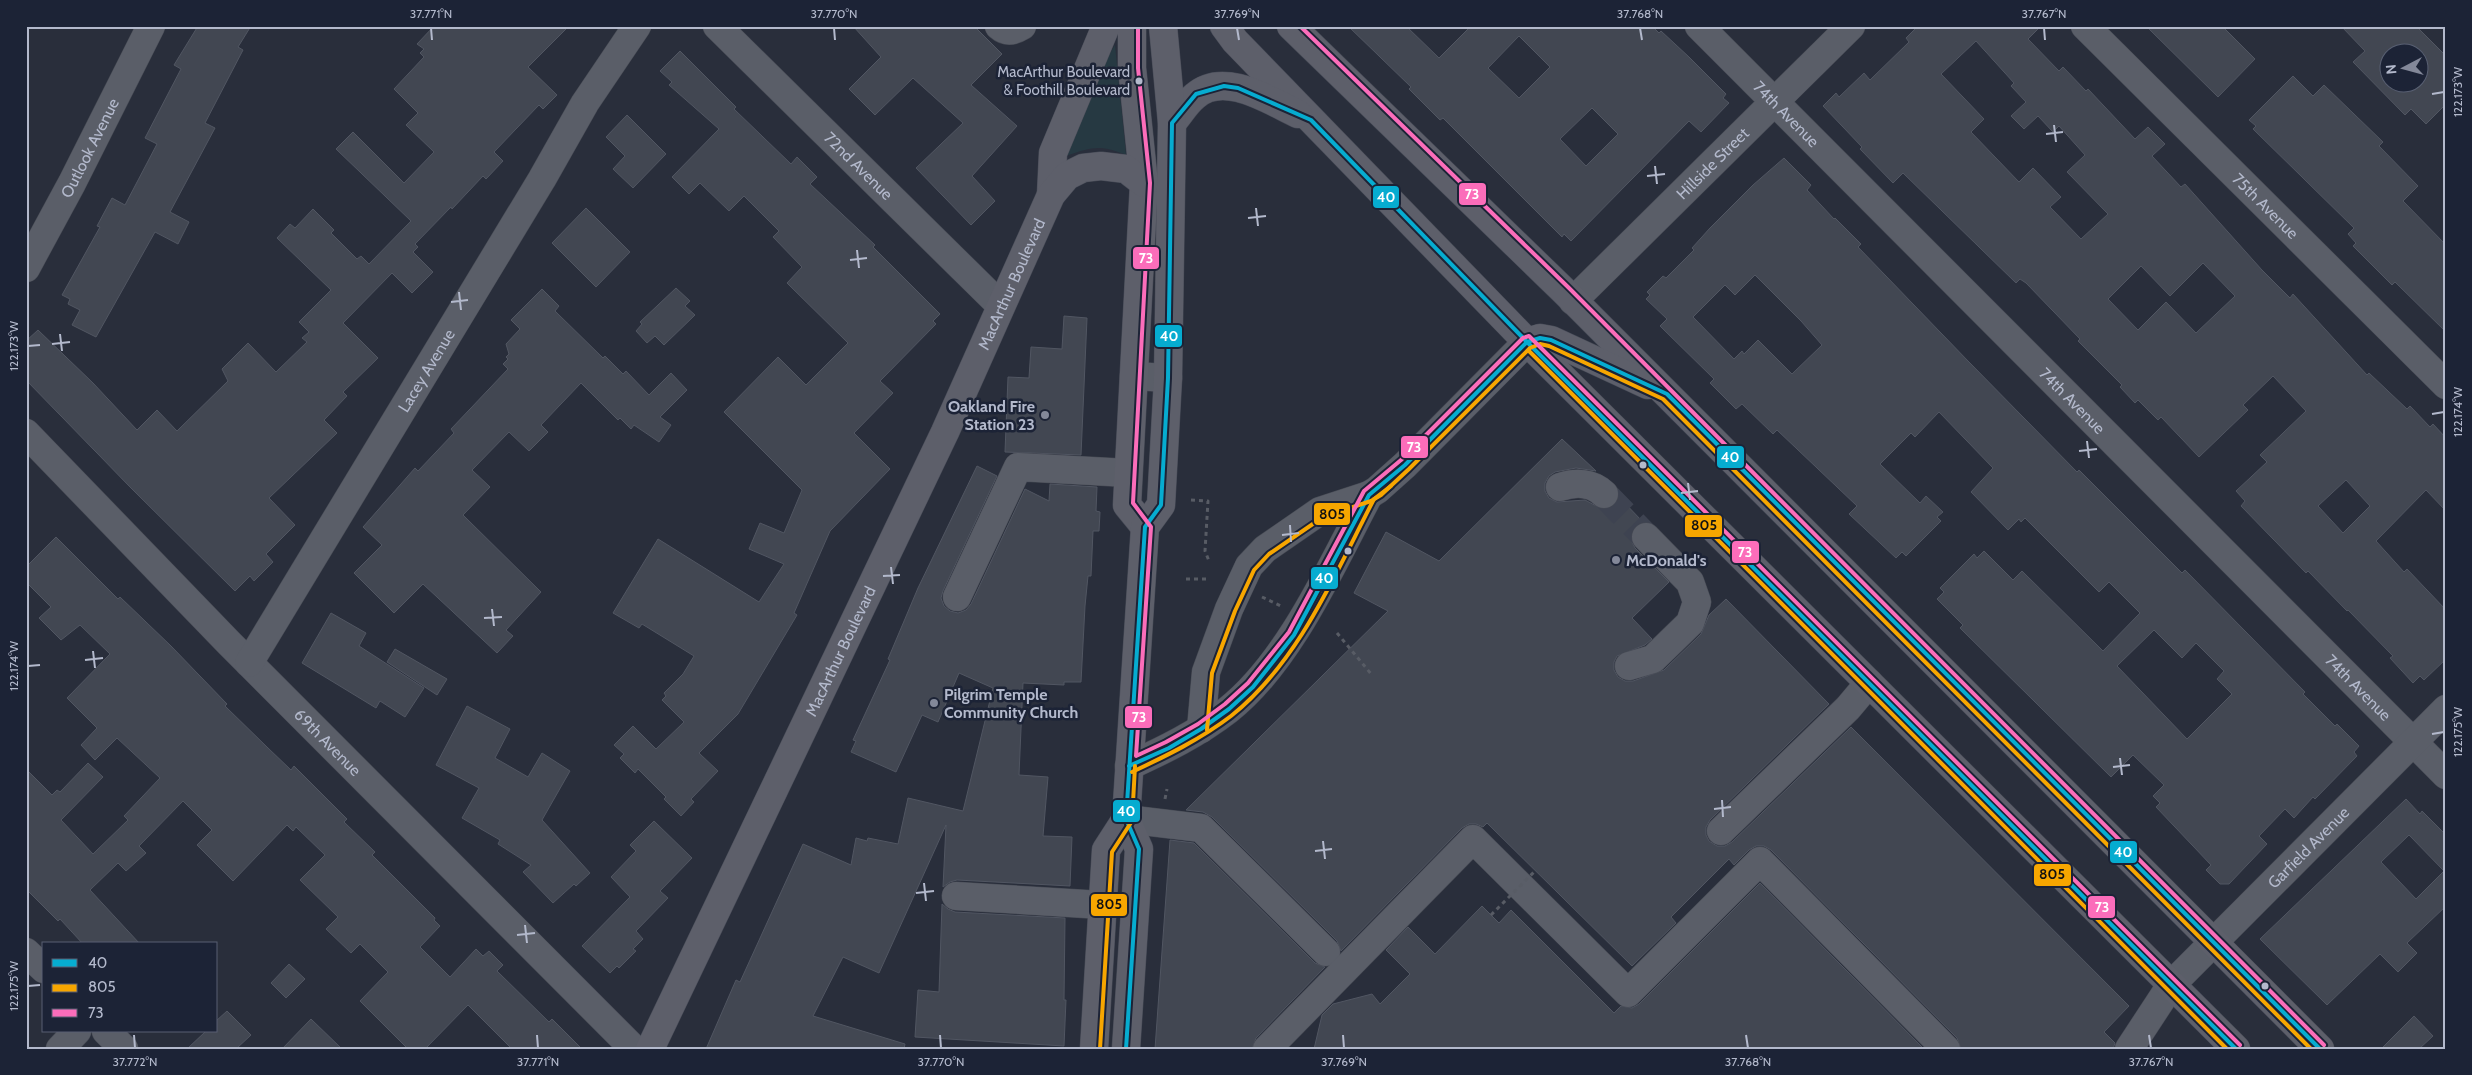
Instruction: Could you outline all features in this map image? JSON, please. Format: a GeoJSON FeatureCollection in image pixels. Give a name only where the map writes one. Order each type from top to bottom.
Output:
{"type":"FeatureCollection","features":[{"type":"Feature","properties":{"kind":"main road","name":"MacArthur Boulevard"},"geometry":{"type":"LineString","coordinates":[[1051,195],[1053,153],[1106,26]]}},
{"type":"Feature","properties":{"kind":"main road"},"geometry":{"type":"LineString","coordinates":[[1132,26],[1132,68],[1144,183],[1127,505],[1145,527]]}},
{"type":"Feature","properties":{"kind":"main road"},"geometry":{"type":"LineString","coordinates":[[1126,1049],[1139,849],[1126,819],[1129,766],[1145,527],[1161,505],[1168,378],[1172,123],[1164,26]]}},
{"type":"Feature","properties":{"kind":"main road"},"geometry":{"type":"LineString","coordinates":[[1224,26],[1235,41],[1528,342],[2236,1049]]}},
{"type":"Feature","properties":{"kind":"main road"},"geometry":{"type":"LineString","coordinates":[[1291,26],[1667,394],[2320,1049]]}},
{"type":"Feature","properties":{"kind":"main road"},"geometry":{"type":"LineString","coordinates":[[1172,123],[1196,94],[1224,86],[1238,88],[1311,120]]}},
{"type":"Feature","properties":{"kind":"main road","name":"MacArthur Boulevard"},"geometry":{"type":"LineString","coordinates":[[650,1049],[945,432],[1051,195],[1067,176],[1083,168],[1116,166],[1126,169],[1144,183]]}},
{"type":"Feature","properties":{"kind":"main road"},"geometry":{"type":"LineString","coordinates":[[1528,342],[1540,338],[1552,340],[1667,394]]}},
{"type":"Feature","properties":{"kind":"main road"},"geometry":{"type":"LineString","coordinates":[[1094,1049],[1106,850],[1126,819]]}},
{"type":"Feature","properties":{"kind":"street","name":"Outlook Avenue"},"geometry":{"type":"LineString","coordinates":[[26,268],[81,165],[151,26]]}},
{"type":"Feature","properties":{"kind":"street","name":"Lacey Avenue"},"geometry":{"type":"LineString","coordinates":[[249,663],[542,179],[585,103],[636,26]]}},
{"type":"Feature","properties":{"kind":"street","name":"72nd Avenue"},"geometry":{"type":"LineString","coordinates":[[717,26],[1000,306]]}},
{"type":"Feature","properties":{"kind":"street"},"geometry":{"type":"LineString","coordinates":[[1000,26],[1004,30],[1013,30],[1022,26]]}},
{"type":"Feature","properties":{"kind":"street","name":"74th Avenue"},"geometry":{"type":"LineString","coordinates":[[1699,26],[2446,775]]}},
{"type":"Feature","properties":{"kind":"street","name":"Hillside Street"},"geometry":{"type":"LineString","coordinates":[[1573,301],[1852,26]]}},
{"type":"Feature","properties":{"kind":"street","name":"75th Avenue"},"geometry":{"type":"LineString","coordinates":[[2085,26],[2446,385]]}},
{"type":"Feature","properties":{"kind":"street"},"geometry":{"type":"LineString","coordinates":[[1129,766],[1169,748],[1200,729],[1229,709],[1252,687],[1294,635],[1370,495],[1405,465],[1528,342]]}},
{"type":"Feature","properties":{"kind":"street"},"geometry":{"type":"LineString","coordinates":[[1134,376],[1168,378]]}},
{"type":"Feature","properties":{"kind":"street","name":"69th Avenue"},"geometry":{"type":"LineString","coordinates":[[26,433],[249,663],[634,1049]]}},
{"type":"Feature","properties":{"kind":"street"},"geometry":{"type":"LineString","coordinates":[[957,597],[1018,467],[1128,473]]}},
{"type":"Feature","properties":{"kind":"street"},"geometry":{"type":"LineString","coordinates":[[1560,487],[1575,482],[1598,488],[1604,494]]}},
{"type":"Feature","properties":{"kind":"street"},"geometry":{"type":"LineString","coordinates":[[1200,729],[1206,672],[1249,566],[1265,549],[1320,511],[1370,495]]}},
{"type":"Feature","properties":{"kind":"street"},"geometry":{"type":"LineString","coordinates":[[1629,666],[1653,659],[1690,622],[1697,602],[1690,582],[1646,537]]}},
{"type":"Feature","properties":{"kind":"street"},"geometry":{"type":"LineString","coordinates":[[1721,831],[1848,708],[1869,683]]}},
{"type":"Feature","properties":{"kind":"street","name":"Garfield Avenue"},"geometry":{"type":"LineString","coordinates":[[2129,1049],[2171,985],[2446,710]]}},
{"type":"Feature","properties":{"kind":"street"},"geometry":{"type":"LineString","coordinates":[[1126,819],[1201,828],[1326,952]]}},
{"type":"Feature","properties":{"kind":"street"},"geometry":{"type":"LineString","coordinates":[[1267,1049],[1473,839],[1628,993],[1760,861],[1946,1049]]}},
{"type":"Feature","properties":{"kind":"street"},"geometry":{"type":"LineString","coordinates":[[956,896],[1102,906]]}},
{"type":"Feature","properties":{"kind":"street"},"geometry":{"type":"LineString","coordinates":[[26,952],[42,967]]}},
{"type":"Feature","properties":{"kind":"street"},"geometry":{"type":"LineString","coordinates":[[60,1049],[75,1032]]}},
{"type":"Feature","properties":{"kind":"street"},"geometry":{"type":"LineString","coordinates":[[107,1032],[124,1049]]}},
{"type":"Feature","properties":{"kind":"path"},"geometry":{"type":"LineString","coordinates":[[1191,500],[1208,501],[1205,551],[1209,561]]}},
{"type":"Feature","properties":{"kind":"path"},"geometry":{"type":"LineString","coordinates":[[1186,579],[1208,579]]}},
{"type":"Feature","properties":{"kind":"path"},"geometry":{"type":"LineString","coordinates":[[1255,594],[1282,606]]}},
{"type":"Feature","properties":{"kind":"path"},"geometry":{"type":"LineString","coordinates":[[1337,633],[1372,675]]}},
{"type":"Feature","properties":{"kind":"path"},"geometry":{"type":"LineString","coordinates":[[1491,915],[1536,870]]}},
{"type":"Feature","properties":{"kind":"shaded area"},"geometry":{"type":"Polygon","coordinates":[[[1115,45],[1126,155],[1110,149],[1096,148],[1082,150],[1066,156],[1101,68],[1115,45]]]}},
{"type":"Feature","properties":{"kind":"building"},"geometry":{"type":"Polygon","coordinates":[[[198,26],[251,26],[238,47],[243,50],[205,123],[215,128],[170,212],[189,222],[178,244],[155,232],[96,337],[72,325],[80,310],[68,304],[70,299],[62,295],[100,227],[97,226],[112,198],[125,205],[157,144],[145,138],[181,69],[174,65],[198,26]]]}},
{"type":"Feature","properties":{"kind":"building"},"geometry":{"type":"Polygon","coordinates":[[[434,26],[569,26],[528,67],[557,95],[543,109],[539,105],[494,152],[503,161],[486,179],[483,176],[415,244],[418,247],[413,252],[433,272],[412,293],[392,273],[343,323],[378,358],[343,392],[347,396],[324,420],[337,433],[269,498],[295,525],[266,554],[273,562],[254,581],[250,576],[235,591],[26,380],[26,341],[38,330],[93,383],[137,430],[157,410],[177,431],[228,381],[222,369],[248,343],[276,372],[307,342],[302,338],[309,332],[299,322],[331,290],[277,238],[290,224],[295,228],[313,209],[334,230],[331,233],[357,259],[361,256],[369,264],[411,221],[336,149],[353,132],[404,183],[434,152],[406,125],[418,113],[394,89],[424,57],[420,53],[424,49],[417,44],[434,26]]]}},
{"type":"Feature","properties":{"kind":"building"},"geometry":{"type":"Polygon","coordinates":[[[853,26],[974,26],[1002,54],[971,85],[1017,126],[972,176],[995,201],[971,225],[916,168],[963,123],[913,78],[875,115],[849,89],[881,57],[853,26]]]}},
{"type":"Feature","properties":{"kind":"building"},"geometry":{"type":"Polygon","coordinates":[[[1348,26],[1406,26],[1439,58],[1471,26],[1652,26],[1659,33],[1661,31],[1726,94],[1723,98],[1729,103],[1701,132],[1689,121],[1571,241],[1564,234],[1562,237],[1443,118],[1440,120],[1409,89],[1411,87],[1348,26]],[[1519,36],[1488,68],[1519,98],[1550,67],[1519,36]],[[1592,108],[1560,139],[1586,166],[1618,134],[1592,108]]]}},
{"type":"Feature","properties":{"kind":"building"},"geometry":{"type":"Polygon","coordinates":[[[1918,26],[2041,26],[2028,39],[2059,71],[2063,67],[2086,91],[2088,89],[2135,139],[2148,127],[2165,144],[2152,156],[2181,187],[2185,184],[2262,270],[2290,298],[2293,294],[2367,375],[2369,373],[2407,409],[2410,406],[2430,427],[2433,424],[2446,438],[2446,511],[2426,490],[2376,541],[2404,572],[2407,569],[2446,610],[2446,659],[2424,680],[2420,676],[2413,683],[2390,658],[2393,656],[2308,571],[2306,573],[2241,506],[2245,501],[2236,491],[2267,462],[2260,455],[2306,411],[2273,376],[2243,405],[2248,410],[2199,457],[2161,417],[2158,420],[2138,400],[2135,403],[2120,387],[2122,385],[2078,341],[2080,339],[2026,283],[2020,279],[2016,283],[1903,173],[1893,183],[1860,149],[1862,147],[1823,106],[1836,93],[1839,97],[1864,73],[1870,80],[1909,42],[1906,38],[1918,26]],[[1976,41],[1941,74],[1984,119],[1971,132],[2019,182],[2033,168],[2061,197],[2050,207],[2081,239],[2108,214],[2067,172],[2085,155],[2059,126],[2053,132],[2038,116],[2024,129],[2011,116],[2026,102],[2011,86],[2014,83],[1976,41]],[[2203,263],[2170,296],[2141,266],[2108,299],[2138,330],[2166,302],[2196,333],[2235,296],[2203,263]],[[2346,480],[2318,506],[2343,533],[2370,506],[2346,480]]]}},
{"type":"Feature","properties":{"kind":"building"},"geometry":{"type":"Polygon","coordinates":[[[2146,26],[2222,26],[2255,59],[2218,97],[2146,26]]]}},
{"type":"Feature","properties":{"kind":"building"},"geometry":{"type":"Polygon","coordinates":[[[2341,26],[2416,26],[2446,56],[2446,104],[2426,124],[2411,109],[2405,115],[2382,92],[2430,92],[2430,42],[2380,42],[2380,90],[2353,62],[2365,51],[2341,26]]]}},
{"type":"Feature","properties":{"kind":"building"},"geometry":{"type":"Polygon","coordinates":[[[680,51],[736,107],[734,109],[791,164],[797,157],[817,177],[810,184],[875,245],[873,247],[940,314],[933,321],[936,324],[880,381],[893,393],[854,433],[890,469],[830,531],[794,613],[797,615],[738,714],[699,753],[718,771],[691,799],[694,802],[681,816],[664,799],[666,797],[638,769],[635,773],[620,758],[624,754],[614,745],[633,726],[656,749],[684,722],[662,700],[666,696],[664,693],[683,674],[694,656],[642,624],[639,628],[613,613],[658,539],[759,602],[784,564],[749,549],[760,523],[784,533],[802,490],[724,412],[778,357],[806,385],[848,343],[787,283],[802,267],[773,237],[779,231],[744,196],[729,211],[700,183],[689,194],[672,177],[719,129],[669,85],[672,82],[660,71],[680,51]]]}},
{"type":"Feature","properties":{"kind":"building"},"geometry":{"type":"Polygon","coordinates":[[[2293,76],[2313,96],[2324,85],[2383,142],[2379,146],[2418,186],[2403,201],[2446,245],[2446,332],[2395,282],[2392,285],[2353,246],[2356,243],[2348,234],[2354,228],[2253,129],[2256,126],[2249,120],[2293,76]]]}},
{"type":"Feature","properties":{"kind":"building"},"geometry":{"type":"Polygon","coordinates":[[[627,115],[666,154],[633,188],[613,169],[625,156],[606,137],[627,115]]]}},
{"type":"Feature","properties":{"kind":"building"},"geometry":{"type":"Polygon","coordinates":[[[1784,158],[1811,185],[1807,190],[1861,244],[1858,247],[1969,362],[2077,472],[2079,470],[2182,573],[2185,570],[2305,692],[2303,694],[2335,726],[2337,724],[2359,746],[2354,752],[2357,756],[2315,799],[2313,797],[2294,818],[2285,809],[2259,836],[2267,844],[2229,884],[2220,884],[2206,870],[2211,865],[2156,807],[2160,803],[2153,796],[2164,785],[2133,755],[2111,777],[1960,628],[1963,625],[1937,599],[1944,592],[1940,588],[1974,554],[1977,558],[1984,551],[2013,580],[2022,571],[2103,651],[2140,613],[2109,582],[2099,592],[2025,518],[2021,522],[2019,519],[2008,530],[1971,492],[1993,468],[1939,412],[1915,437],[1911,433],[1880,464],[1920,503],[1926,496],[1943,512],[1937,517],[1941,521],[1906,556],[1902,552],[1896,558],[1849,514],[1857,506],[1777,430],[1773,434],[1742,404],[1736,409],[1710,383],[1714,379],[1660,326],[1667,319],[1646,299],[1650,295],[1647,292],[1663,276],[1666,278],[1694,250],[1692,248],[1710,228],[1753,185],[1784,158]],[[1755,275],[1735,295],[1725,285],[1693,317],[1734,359],[1742,351],[1744,354],[1758,340],[1792,374],[1822,345],[1755,275]],[[2154,630],[2117,666],[2187,739],[2232,694],[2217,679],[2224,671],[2196,643],[2182,658],[2154,630]]]}},
{"type":"Feature","properties":{"kind":"building"},"geometry":{"type":"Polygon","coordinates":[[[586,208],[630,252],[596,287],[552,243],[586,208]]]}},
{"type":"Feature","properties":{"kind":"building"},"geometry":{"type":"Polygon","coordinates":[[[676,288],[690,301],[685,306],[695,315],[664,345],[655,336],[647,343],[636,331],[642,324],[640,322],[676,288]]]}},
{"type":"Feature","properties":{"kind":"building"},"geometry":{"type":"Polygon","coordinates":[[[542,289],[559,306],[555,311],[603,358],[605,356],[623,374],[626,371],[649,395],[671,373],[687,390],[660,417],[671,425],[659,442],[634,425],[631,429],[620,418],[618,420],[581,383],[541,425],[548,432],[529,451],[509,432],[472,470],[490,487],[463,515],[541,592],[506,630],[513,636],[497,653],[423,584],[394,613],[354,573],[382,545],[363,527],[415,468],[418,471],[454,433],[451,429],[508,369],[503,364],[508,359],[506,357],[509,354],[506,344],[520,329],[511,320],[542,289]]]}},
{"type":"Feature","properties":{"kind":"building","name":"Oakland Fire Station 23"},"geometry":{"type":"Polygon","coordinates":[[[1064,316],[1087,318],[1081,455],[1005,452],[1008,377],[1029,378],[1031,347],[1062,349],[1064,316]]]}},
{"type":"Feature","properties":{"kind":"building"},"geometry":{"type":"Polygon","coordinates":[[[1562,439],[1596,471],[1576,468],[1555,472],[1549,476],[1545,483],[1545,491],[1549,498],[1557,502],[1585,500],[1602,509],[1609,509],[1616,504],[1619,497],[1643,522],[1635,526],[1631,532],[1631,540],[1635,548],[1669,582],[1632,618],[1652,639],[1645,645],[1617,656],[1614,662],[1614,670],[1618,677],[1625,681],[1633,681],[1664,670],[1701,634],[1709,615],[1726,599],[1829,704],[1710,820],[1706,827],[1706,835],[1709,841],[1717,846],[1725,846],[1732,842],[1851,727],[2129,1006],[2104,1032],[2115,1043],[2113,1049],[1961,1049],[1957,1038],[1771,850],[1764,846],[1756,846],[1749,850],[1734,865],[1729,859],[1671,917],[1676,923],[1632,966],[1487,823],[1483,827],[1469,824],[1462,828],[1341,951],[1337,941],[1212,817],[1203,812],[1186,810],[1388,611],[1354,593],[1386,532],[1439,561],[1562,439]]]}},
{"type":"Feature","properties":{"kind":"building"},"geometry":{"type":"Polygon","coordinates":[[[977,466],[997,476],[941,598],[944,606],[950,611],[958,613],[966,610],[971,604],[1025,489],[1049,501],[1050,484],[1097,487],[1096,511],[1100,512],[1099,531],[1093,531],[1091,576],[1088,576],[1085,606],[1081,682],[1064,682],[1064,685],[1023,683],[1019,775],[1048,777],[1043,836],[1072,837],[1070,886],[957,880],[943,887],[946,825],[879,973],[843,957],[813,1016],[905,1044],[904,1049],[706,1049],[736,980],[740,982],[803,844],[851,865],[856,838],[867,841],[868,838],[898,844],[908,798],[963,811],[993,688],[959,673],[938,722],[922,715],[896,772],[851,752],[856,741],[853,740],[890,660],[888,659],[918,588],[977,466]]]}},
{"type":"Feature","properties":{"kind":"building"},"geometry":{"type":"Polygon","coordinates":[[[56,537],[118,599],[120,597],[171,646],[227,704],[225,706],[267,747],[291,770],[294,766],[347,819],[344,822],[375,852],[372,855],[435,918],[434,920],[440,926],[420,947],[450,977],[476,949],[483,956],[489,951],[503,965],[497,971],[549,1022],[552,1019],[582,1049],[512,1049],[468,1005],[425,1049],[408,1049],[360,1001],[388,972],[360,944],[351,953],[326,929],[338,917],[300,880],[325,855],[296,827],[293,831],[287,825],[233,881],[197,845],[212,830],[183,801],[139,846],[146,853],[126,871],[118,863],[90,890],[138,942],[81,942],[60,919],[58,921],[26,889],[26,769],[52,795],[57,790],[60,792],[88,763],[103,777],[61,820],[93,854],[128,820],[124,816],[160,778],[117,738],[95,760],[81,745],[97,728],[67,698],[110,654],[80,625],[61,640],[39,618],[51,607],[26,582],[26,567],[56,537]]]}},
{"type":"Feature","properties":{"kind":"building"},"geometry":{"type":"Polygon","coordinates":[[[331,613],[366,633],[359,646],[424,688],[405,717],[380,701],[376,708],[302,663],[331,613]]]}},
{"type":"Feature","properties":{"kind":"building"},"geometry":{"type":"Polygon","coordinates":[[[395,649],[447,679],[437,695],[387,662],[395,649]]]}},
{"type":"Feature","properties":{"kind":"building"},"geometry":{"type":"Polygon","coordinates":[[[467,706],[510,729],[495,758],[528,777],[542,753],[570,771],[542,820],[590,873],[576,886],[574,884],[553,903],[523,872],[531,865],[498,844],[500,840],[462,818],[479,788],[436,765],[467,706]]]}},
{"type":"Feature","properties":{"kind":"building"},"geometry":{"type":"Polygon","coordinates":[[[2406,799],[2420,814],[2422,811],[2446,835],[2446,906],[2407,943],[2417,953],[2398,972],[2380,954],[2327,1005],[2260,939],[2406,799]],[[2409,835],[2381,862],[2416,899],[2444,871],[2409,835]]]}},
{"type":"Feature","properties":{"kind":"building"},"geometry":{"type":"Polygon","coordinates":[[[654,821],[692,858],[660,891],[668,898],[636,931],[643,939],[633,949],[636,951],[619,968],[617,966],[610,973],[582,946],[630,897],[611,877],[636,851],[630,845],[654,821]]]}},
{"type":"Feature","properties":{"kind":"building"},"geometry":{"type":"Polygon","coordinates":[[[1170,840],[1194,843],[1315,963],[1325,967],[1256,1038],[1252,1049],[1155,1049],[1170,840]]]}},
{"type":"Feature","properties":{"kind":"building"},"geometry":{"type":"Polygon","coordinates":[[[1760,883],[1924,1049],[1314,1049],[1322,1015],[1333,1004],[1372,994],[1380,1004],[1410,974],[1386,950],[1408,927],[1435,954],[1482,906],[1499,923],[1511,910],[1614,1013],[1621,1006],[1632,1008],[1639,1004],[1760,883]]]}},
{"type":"Feature","properties":{"kind":"building"},"geometry":{"type":"Polygon","coordinates":[[[942,904],[955,912],[1065,918],[1064,1000],[1066,1000],[1064,1046],[915,1037],[918,990],[939,992],[942,904]]]}},
{"type":"Feature","properties":{"kind":"building"},"geometry":{"type":"Polygon","coordinates":[[[289,964],[305,979],[286,998],[271,983],[289,964]]]}},
{"type":"Feature","properties":{"kind":"building"},"geometry":{"type":"Polygon","coordinates":[[[227,1011],[251,1035],[236,1049],[187,1049],[205,1032],[218,1032],[218,1019],[227,1011]]]}},
{"type":"Feature","properties":{"kind":"building"},"geometry":{"type":"Polygon","coordinates":[[[2414,1016],[2433,1036],[2419,1049],[2381,1049],[2414,1016]]]}},
{"type":"Feature","properties":{"kind":"building"},"geometry":{"type":"Polygon","coordinates":[[[311,1019],[342,1049],[282,1049],[311,1019]]]}},
{"type":"Feature","properties":{"kind":"tunnel"},"geometry":{"type":"LineString","coordinates":[[1604,494],[1646,537]]}},
{"type":"Feature","properties":{"kind":"transit line","name":"73"},"geometry":{"type":"LineString","coordinates":[[1138,26],[1138,68],[1150,183],[1133,503],[1151,527],[1136,756],[1198,724],[1225,704],[1248,683],[1289,632],[1364,491],[1401,460],[1523,338],[1529,336],[2240,1045]]}},
{"type":"Feature","properties":{"kind":"transit line","name":"73"},"geometry":{"type":"LineString","coordinates":[[1300,26],[1569,288],[2324,1045]]}},
{"type":"Feature","properties":{"kind":"transit line","name":"40"},"geometry":{"type":"LineString","coordinates":[[1126,1049],[1139,849],[1126,819],[1145,527],[1161,505],[1168,378],[1172,123],[1196,94],[1224,86],[1238,88],[1311,120],[1527,342],[2236,1049]]}},
{"type":"Feature","properties":{"kind":"transit line","name":"40"},"geometry":{"type":"LineString","coordinates":[[1129,766],[1169,748],[1201,729],[1229,709],[1253,687],[1294,635],[1369,495],[1405,465],[1527,342],[1540,338],[1551,340],[1667,394],[2320,1049]]}},
{"type":"Feature","properties":{"kind":"transit line","name":"805"},"geometry":{"type":"LineString","coordinates":[[1207,730],[1212,673],[1235,611],[1254,570],[1269,554],[1323,517],[1371,501],[1381,495],[1530,348],[1540,344],[1549,346],[1663,399],[2311,1049]]}},
{"type":"Feature","properties":{"kind":"transit line","name":"805"},"geometry":{"type":"LineString","coordinates":[[1529,351],[2227,1049]]}},
{"type":"Feature","properties":{"kind":"transit line","name":"805"},"geometry":{"type":"LineString","coordinates":[[1132,772],[1195,740],[1231,716],[1277,670],[1296,643],[1330,586],[1374,499],[1391,486]]}},
{"type":"Feature","properties":{"kind":"transit line","name":"805"},"geometry":{"type":"LineString","coordinates":[[1100,1049],[1112,852],[1132,821],[1135,766]]}},
{"type":"Feature","properties":{"kind":"place","name":"MacArthur Boulevard & Foothill Boulevard"},"geometry":{"type":"Point","coordinates":[1139,81]}},
{"type":"Feature","properties":{"kind":"place","name":"Oakland Fire Station 23"},"geometry":{"type":"Point","coordinates":[1045,415]}},
{"type":"Feature","properties":{"kind":"place","name":"McDonald's"},"geometry":{"type":"Point","coordinates":[1616,560]}},
{"type":"Feature","properties":{"kind":"place","name":"Pilgrim Temple Community Church"},"geometry":{"type":"Point","coordinates":[934,703]}}]}
